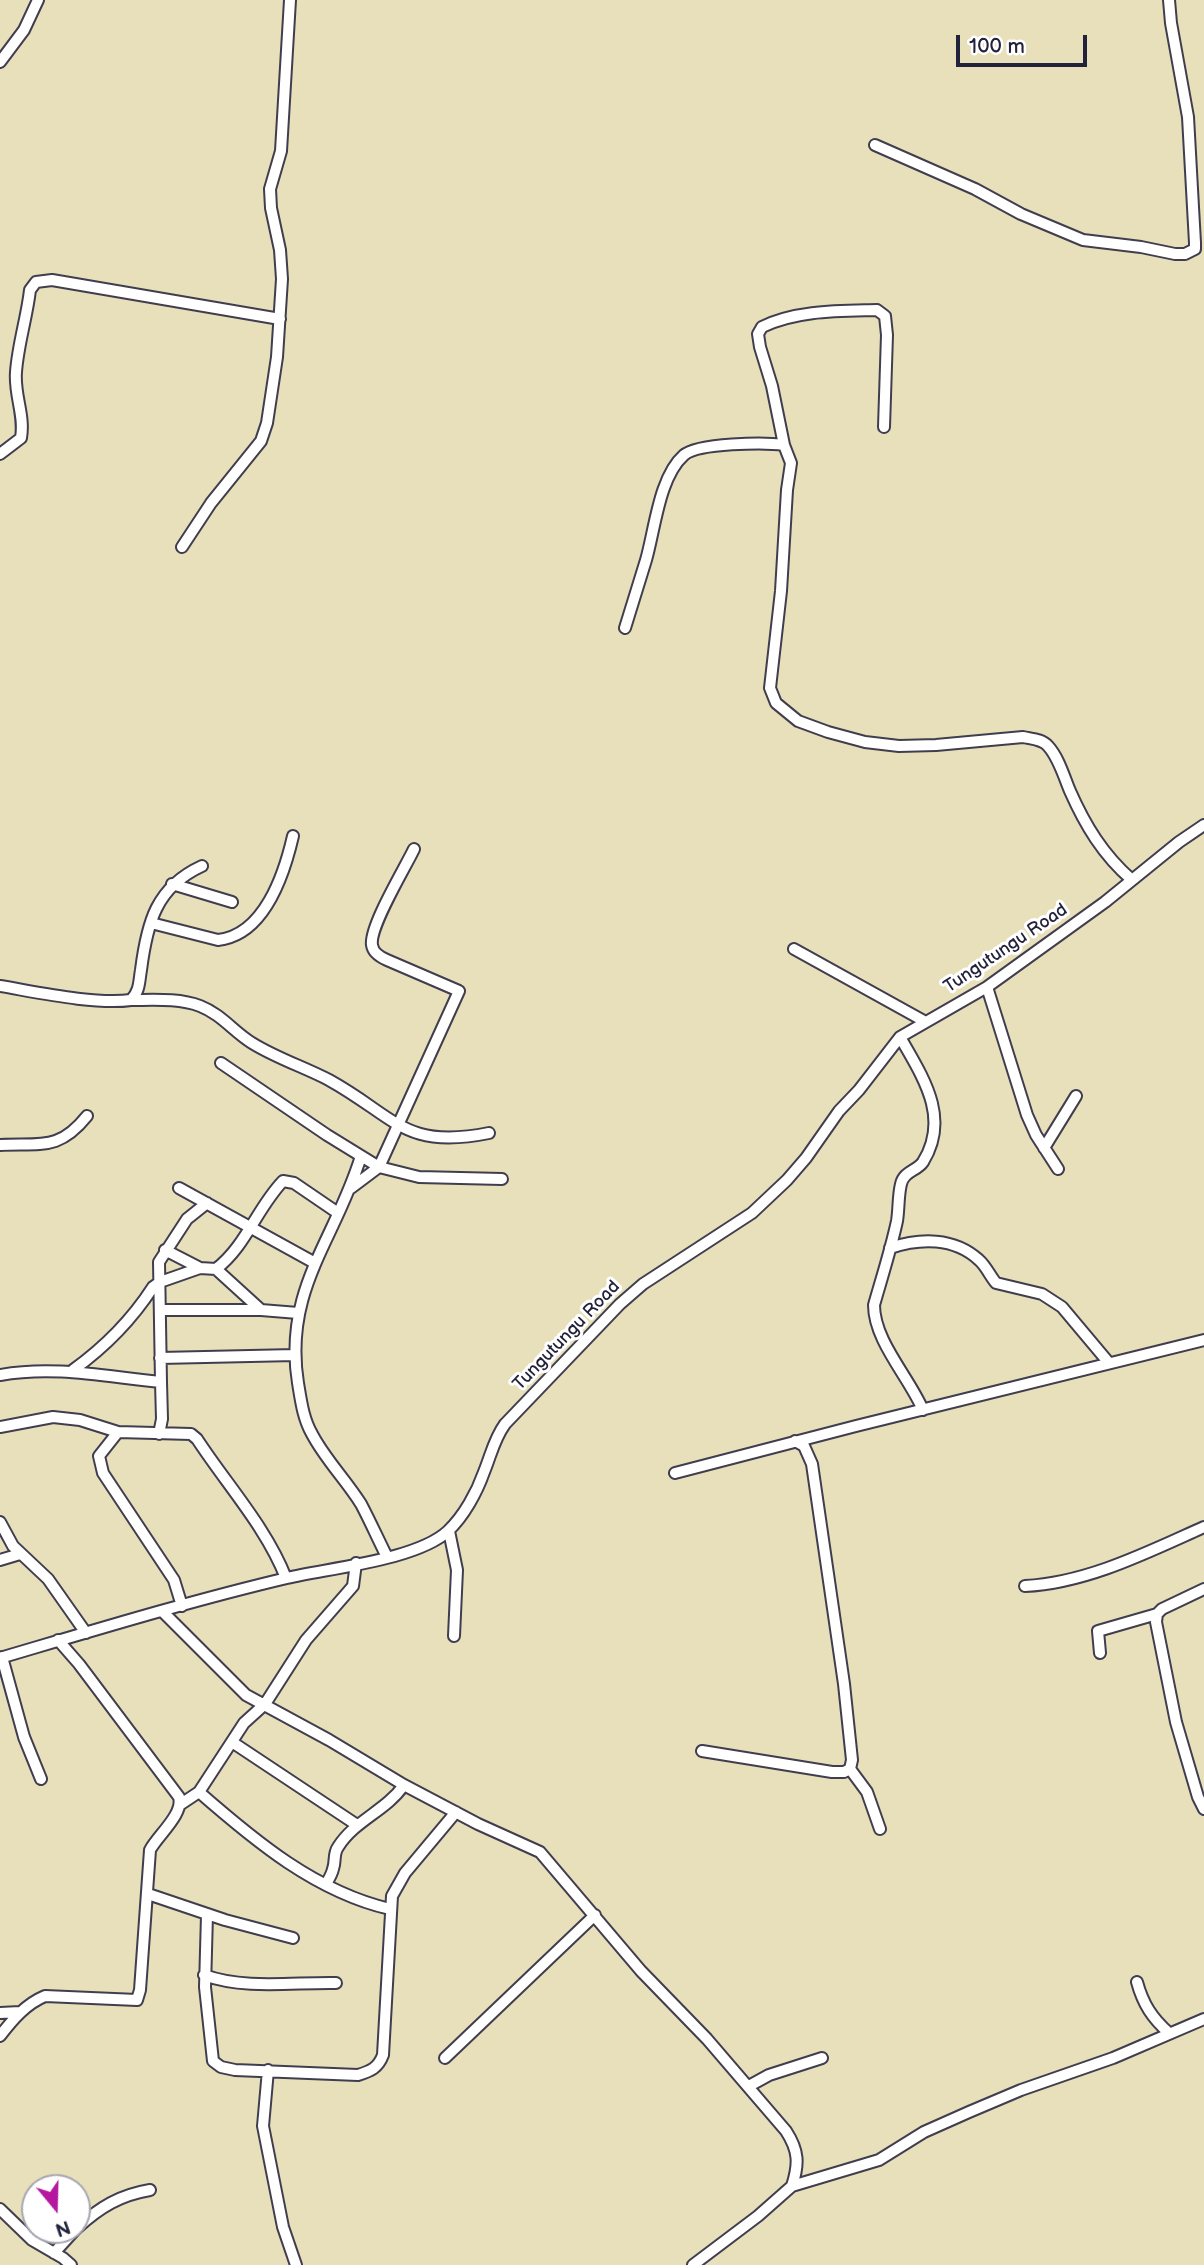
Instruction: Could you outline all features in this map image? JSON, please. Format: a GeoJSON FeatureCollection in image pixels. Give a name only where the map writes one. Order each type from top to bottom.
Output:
{"type":"FeatureCollection","features":[{"type":"Feature","properties":{"kind":"street"},"geometry":{"type":"LineString","coordinates":[[0,62],[24,30],[38,0]]}},
{"type":"Feature","properties":{"kind":"street"},"geometry":{"type":"LineString","coordinates":[[183,547],[200,519],[261,441],[267,423],[280,320],[282,279],[280,250],[271,208],[271,189],[281,151],[290,0]]}},
{"type":"Feature","properties":{"kind":"street"},"geometry":{"type":"LineString","coordinates":[[874,145],[1083,240],[1185,254],[1195,249],[1199,205],[1192,175],[1186,98],[1169,0]]}},
{"type":"Feature","properties":{"kind":"street"},"geometry":{"type":"LineString","coordinates":[[1192,175],[1203,181]]}},
{"type":"Feature","properties":{"kind":"street"},"geometry":{"type":"LineString","coordinates":[[0,454],[21,438],[23,425],[16,371],[30,290],[36,282],[52,280],[280,320]]}},
{"type":"Feature","properties":{"kind":"street"},"geometry":{"type":"LineString","coordinates":[[884,427],[887,335],[885,317],[877,310],[812,313],[762,327],[758,334],[760,348],[772,386],[784,445],[792,463],[787,490],[781,591],[770,688],[776,703],[798,720],[865,742],[900,746],[1023,737],[1037,739],[1047,745],[1054,755],[1093,837],[1107,856],[1132,880]]}},
{"type":"Feature","properties":{"kind":"street"},"geometry":{"type":"LineString","coordinates":[[625,628],[646,561],[665,484],[673,467],[684,455],[702,446],[768,442],[784,445]]}},
{"type":"Feature","properties":{"kind":"street","name":"Tungutungu Road"},"geometry":{"type":"LineString","coordinates":[[1,1658],[286,1578],[387,1557],[415,1549],[449,1531],[480,1485],[493,1444],[505,1424],[643,1284],[752,1213],[788,1180],[839,1111],[900,1037],[988,987],[1105,902],[1204,825]]}},
{"type":"Feature","properties":{"kind":"street"},"geometry":{"type":"LineString","coordinates":[[151,923],[218,940],[240,933],[268,904],[283,872],[293,836]]}},
{"type":"Feature","properties":{"kind":"street"},"geometry":{"type":"LineString","coordinates":[[351,1188],[380,1167],[419,1074],[452,1012],[459,991],[378,956],[373,949],[373,936],[383,910],[415,849]]}},
{"type":"Feature","properties":{"kind":"street"},"geometry":{"type":"LineString","coordinates":[[131,1000],[139,988],[145,945],[161,900],[172,884],[186,873],[202,866]]}},
{"type":"Feature","properties":{"kind":"street"},"geometry":{"type":"LineString","coordinates":[[172,884],[232,901]]}},
{"type":"Feature","properties":{"kind":"street"},"geometry":{"type":"LineString","coordinates":[[794,949],[925,1021]]}},
{"type":"Feature","properties":{"kind":"street"},"geometry":{"type":"LineString","coordinates":[[0,986],[114,1001],[184,1002],[201,1006],[255,1045],[334,1083],[397,1126],[425,1136],[441,1138],[462,1138],[489,1132]]}},
{"type":"Feature","properties":{"kind":"street"},"geometry":{"type":"LineString","coordinates":[[988,987],[1023,1103],[1058,1169]]}},
{"type":"Feature","properties":{"kind":"street"},"geometry":{"type":"LineString","coordinates":[[900,1037],[929,1091],[936,1119],[932,1143],[924,1161],[903,1177],[897,1219],[874,1305],[874,1318],[904,1380],[917,1396],[923,1410]]}},
{"type":"Feature","properties":{"kind":"street"},"geometry":{"type":"LineString","coordinates":[[221,1063],[380,1167],[419,1177],[502,1179]]}},
{"type":"Feature","properties":{"kind":"street"},"geometry":{"type":"LineString","coordinates":[[1044,1147],[1076,1096]]}},
{"type":"Feature","properties":{"kind":"street"},"geometry":{"type":"LineString","coordinates":[[0,1145],[42,1144],[64,1139],[87,1116]]}},
{"type":"Feature","properties":{"kind":"street"},"geometry":{"type":"LineString","coordinates":[[361,1156],[351,1188],[315,1263],[298,1313],[295,1355],[304,1415],[311,1433],[360,1504],[387,1557]]}},
{"type":"Feature","properties":{"kind":"street"},"geometry":{"type":"LineString","coordinates":[[216,1269],[252,1228],[283,1181],[294,1184],[338,1213]]}},
{"type":"Feature","properties":{"kind":"street"},"geometry":{"type":"LineString","coordinates":[[179,1188],[315,1263]]}},
{"type":"Feature","properties":{"kind":"street"},"geometry":{"type":"LineString","coordinates":[[159,1434],[162,1419],[159,1262],[187,1220],[206,1203]]}},
{"type":"Feature","properties":{"kind":"street"},"geometry":{"type":"LineString","coordinates":[[890,1248],[924,1240],[947,1243],[969,1253],[981,1261],[996,1283],[1042,1294],[1062,1307],[1109,1363]]}},
{"type":"Feature","properties":{"kind":"street"},"geometry":{"type":"LineString","coordinates":[[165,1250],[200,1268]]}},
{"type":"Feature","properties":{"kind":"street"},"geometry":{"type":"LineString","coordinates":[[73,1370],[98,1352],[115,1335],[153,1287],[200,1268],[216,1269],[261,1310]]}},
{"type":"Feature","properties":{"kind":"street"},"geometry":{"type":"LineString","coordinates":[[160,1310],[261,1310],[298,1313]]}},
{"type":"Feature","properties":{"kind":"street"},"geometry":{"type":"LineString","coordinates":[[675,1474],[795,1441],[1204,1340]]}},
{"type":"Feature","properties":{"kind":"street"},"geometry":{"type":"LineString","coordinates":[[160,1358],[295,1355]]}},
{"type":"Feature","properties":{"kind":"street"},"geometry":{"type":"LineString","coordinates":[[0,1375],[73,1370],[161,1382]]}},
{"type":"Feature","properties":{"kind":"street"},"geometry":{"type":"LineString","coordinates":[[0,1427],[53,1417],[80,1420],[118,1432],[183,1432],[197,1439],[264,1534],[286,1578]]}},
{"type":"Feature","properties":{"kind":"street"},"geometry":{"type":"LineString","coordinates":[[118,1432],[99,1456],[103,1473],[174,1580],[182,1606]]}},
{"type":"Feature","properties":{"kind":"street"},"geometry":{"type":"LineString","coordinates":[[795,1441],[804,1446],[811,1464],[844,1684],[852,1759],[850,1769],[867,1792],[880,1829]]}},
{"type":"Feature","properties":{"kind":"street"},"geometry":{"type":"LineString","coordinates":[[0,1522],[20,1554],[48,1579],[86,1633]]}},
{"type":"Feature","properties":{"kind":"street"},"geometry":{"type":"LineString","coordinates":[[1025,1586],[1051,1585],[1067,1580],[1142,1555],[1204,1527]]}},
{"type":"Feature","properties":{"kind":"street"},"geometry":{"type":"LineString","coordinates":[[449,1531],[457,1570],[454,1636]]}},
{"type":"Feature","properties":{"kind":"street"},"geometry":{"type":"LineString","coordinates":[[0,1560],[20,1554]]}},
{"type":"Feature","properties":{"kind":"street"},"geometry":{"type":"LineString","coordinates":[[181,1804],[199,1792],[244,1723],[265,1704],[306,1640],[353,1586],[355,1563]]}},
{"type":"Feature","properties":{"kind":"street"},"geometry":{"type":"LineString","coordinates":[[1100,1653],[1098,1632],[1157,1614],[1171,1604],[1204,1589]]}},
{"type":"Feature","properties":{"kind":"street"},"geometry":{"type":"LineString","coordinates":[[163,1612],[246,1695],[404,1785],[478,1824],[540,1852],[641,1971],[750,2086],[794,2144],[797,2165],[792,2186]]}},
{"type":"Feature","properties":{"kind":"street"},"geometry":{"type":"LineString","coordinates":[[1157,1614],[1158,1632],[1176,1722],[1204,1809]]}},
{"type":"Feature","properties":{"kind":"street"},"geometry":{"type":"LineString","coordinates":[[0,2036],[20,2012],[45,1996],[136,2000],[140,1990],[150,1850],[158,1836],[180,1811],[179,1797],[58,1640]]}},
{"type":"Feature","properties":{"kind":"street"},"geometry":{"type":"LineString","coordinates":[[1,1658],[24,1737],[41,1779]]}},
{"type":"Feature","properties":{"kind":"street"},"geometry":{"type":"LineString","coordinates":[[232,1742],[358,1825]]}},
{"type":"Feature","properties":{"kind":"street"},"geometry":{"type":"LineString","coordinates":[[702,1751],[832,1772],[850,1769]]}},
{"type":"Feature","properties":{"kind":"street"},"geometry":{"type":"LineString","coordinates":[[326,1884],[333,1870],[336,1849],[358,1825],[388,1804],[404,1785]]}},
{"type":"Feature","properties":{"kind":"street"},"geometry":{"type":"LineString","coordinates":[[199,1792],[251,1836],[301,1871],[364,1903],[390,1909]]}},
{"type":"Feature","properties":{"kind":"street"},"geometry":{"type":"LineString","coordinates":[[207,1915],[204,1975],[213,2062],[236,2070],[358,2075],[370,2071],[379,2065],[383,2055],[390,1909],[396,1886],[456,1812]]}},
{"type":"Feature","properties":{"kind":"street"},"geometry":{"type":"LineString","coordinates":[[148,1894],[207,1915],[293,1938]]}},
{"type":"Feature","properties":{"kind":"street"},"geometry":{"type":"LineString","coordinates":[[445,2058],[595,1915]]}},
{"type":"Feature","properties":{"kind":"street"},"geometry":{"type":"LineString","coordinates":[[204,1975],[245,1983],[336,1983]]}},
{"type":"Feature","properties":{"kind":"street"},"geometry":{"type":"LineString","coordinates":[[1137,1982],[1155,2021],[1169,2033]]}},
{"type":"Feature","properties":{"kind":"street"},"geometry":{"type":"LineString","coordinates":[[0,2013],[20,2012]]}},
{"type":"Feature","properties":{"kind":"street"},"geometry":{"type":"LineString","coordinates":[[693,2265],[758,2216],[792,2186],[878,2160],[924,2132],[969,2112],[1021,2090],[1113,2058],[1204,2019]]}},
{"type":"Feature","properties":{"kind":"street"},"geometry":{"type":"LineString","coordinates":[[750,2086],[769,2075],[822,2058]]}},
{"type":"Feature","properties":{"kind":"street"},"geometry":{"type":"LineString","coordinates":[[268,2070],[264,2126],[284,2227],[296,2265]]}},
{"type":"Feature","properties":{"kind":"street"},"geometry":{"type":"LineString","coordinates":[[797,2165],[811,2180]]}},
{"type":"Feature","properties":{"kind":"street"},"geometry":{"type":"LineString","coordinates":[[91,2216],[114,2200],[131,2193],[150,2190]]}},
{"type":"Feature","properties":{"kind":"street"},"geometry":{"type":"LineString","coordinates":[[0,2209],[32,2240],[71,2265]]}},
{"type":"Feature","properties":{"kind":"street"},"geometry":{"type":"LineString","coordinates":[[54,2253],[62,2244]]}}]}
